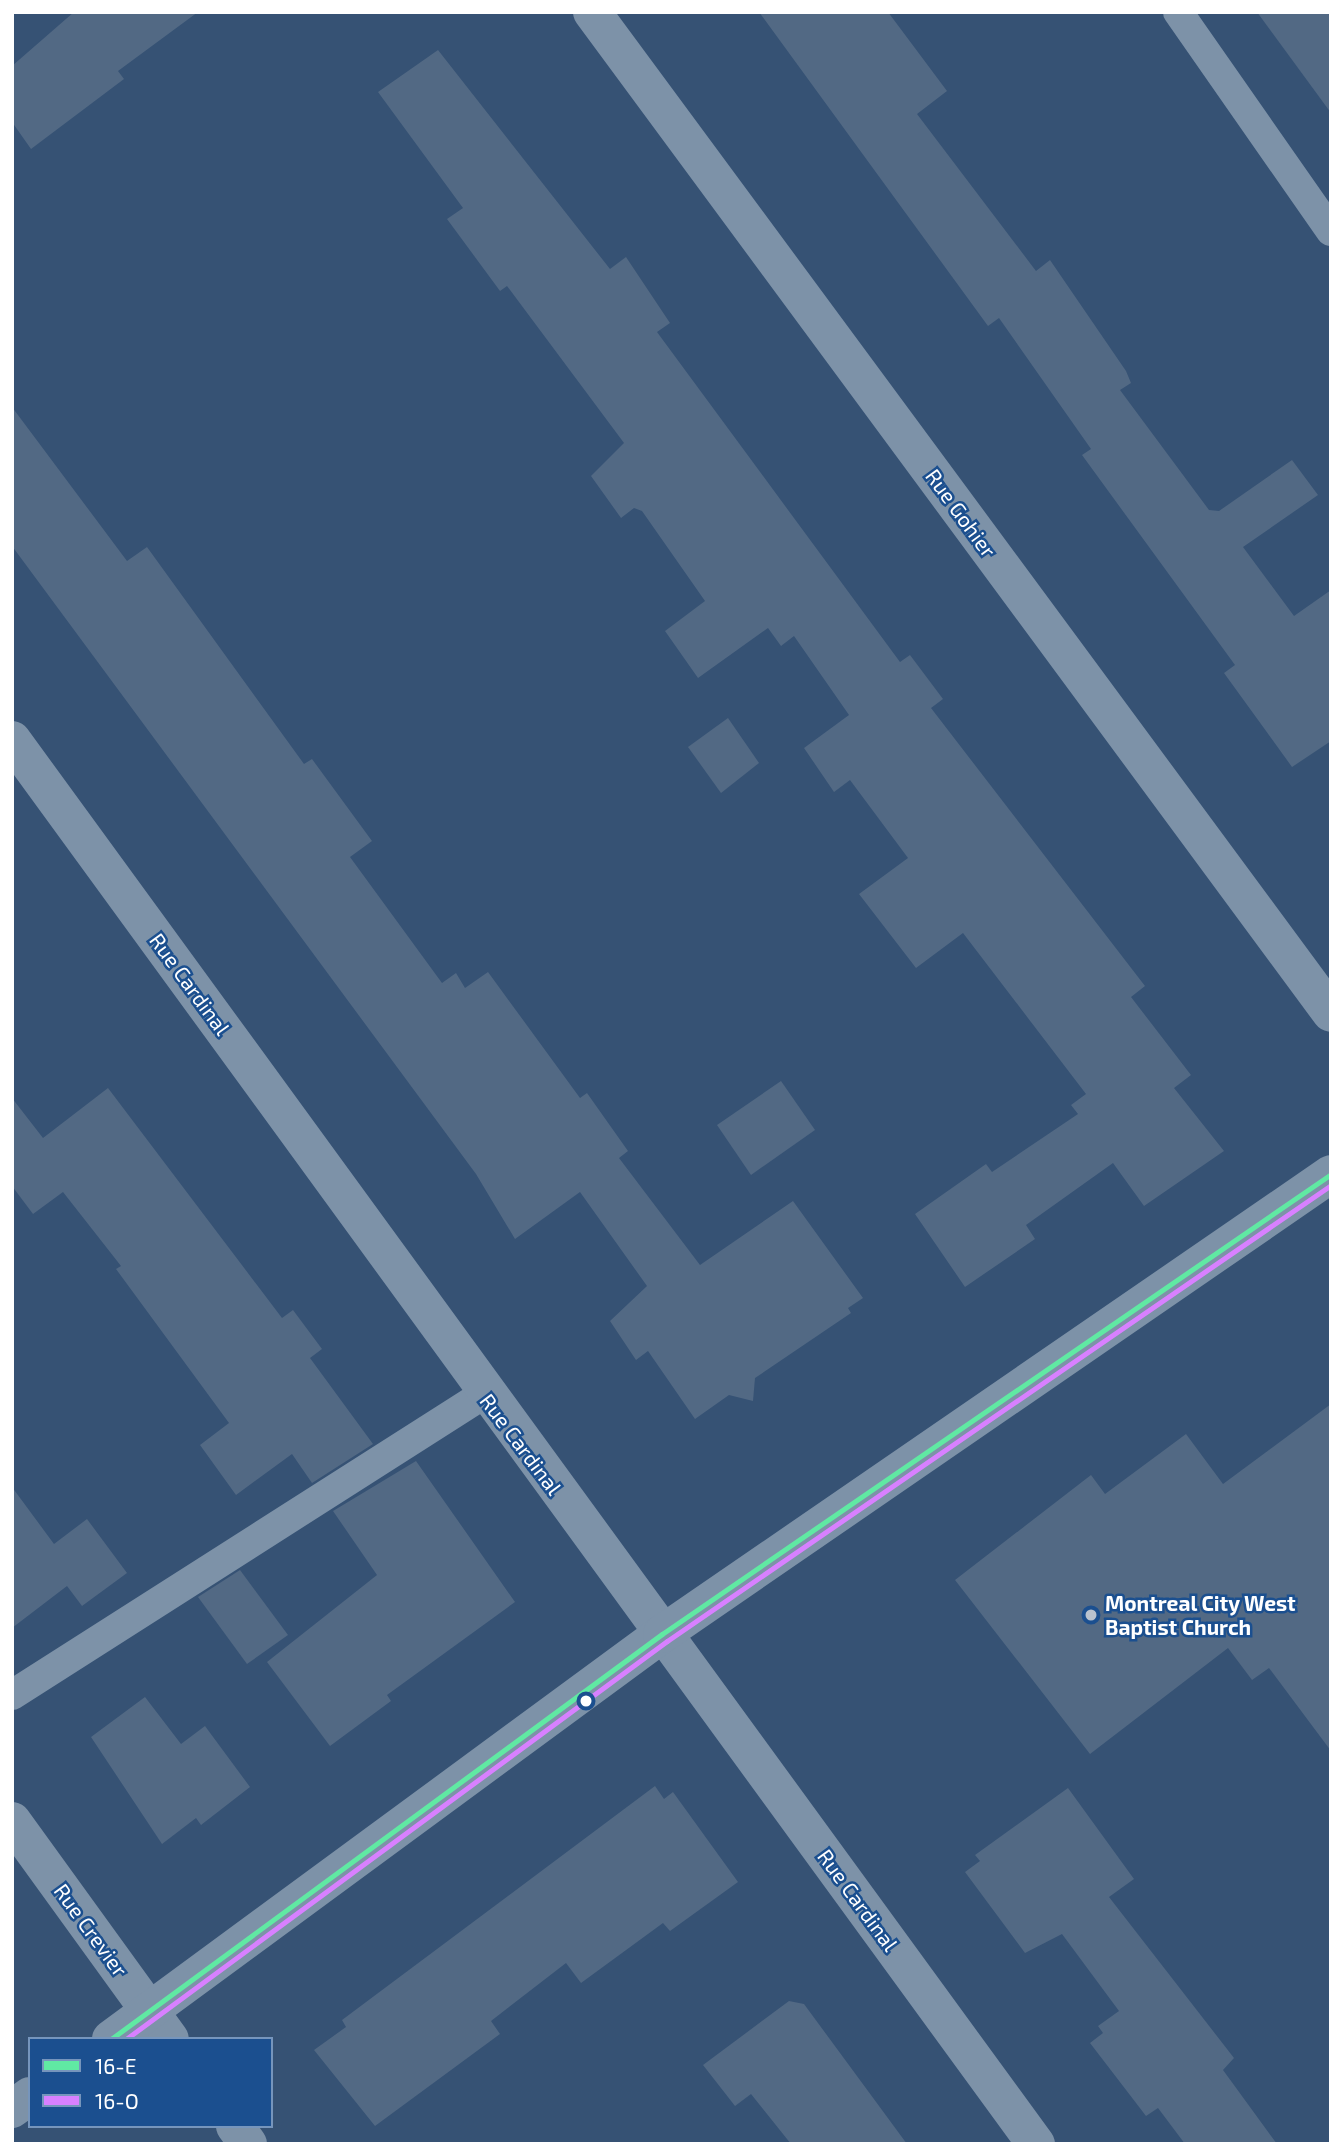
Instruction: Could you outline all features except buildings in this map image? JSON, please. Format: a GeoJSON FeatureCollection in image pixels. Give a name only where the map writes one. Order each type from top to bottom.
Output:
{"type":"FeatureCollection","features":[{"type":"Feature","properties":{"kind":"street","name":"Rue Gohier"},"geometry":{"type":"LineString","coordinates":[[592,12],[1331,1013]]}},
{"type":"Feature","properties":{"kind":"street","name":"Rue Cardinal"},"geometry":{"type":"LineString","coordinates":[[12,740],[484,1394],[1036,2144]]}},
{"type":"Feature","properties":{"kind":"street"},"geometry":{"type":"LineString","coordinates":[[118,2037],[160,2025],[663,1634],[1331,1174]]}},
{"type":"Feature","properties":{"kind":"street","name":"Rue Crevier"},"geometry":{"type":"LineString","coordinates":[[12,1821],[160,2025]]}},
{"type":"Feature","properties":{"kind":"street"},"geometry":{"type":"LineString","coordinates":[[12,2109],[28,2097]]}},
{"type":"Feature","properties":{"kind":"street"},"geometry":{"type":"LineString","coordinates":[[236,2128],[248,2144]]}},
{"type":"Feature","properties":{"kind":"lane"},"geometry":{"type":"LineString","coordinates":[[1178,12],[1331,231]]}},
{"type":"Feature","properties":{"kind":"lane"},"geometry":{"type":"LineString","coordinates":[[12,1695],[484,1394]]}},
{"type":"Feature","properties":{"kind":"transit line","name":"16-E"},"geometry":{"type":"LineString","coordinates":[[114,2037],[662,1634],[1331,1174]]}},
{"type":"Feature","properties":{"kind":"transit line","name":"16-O"},"geometry":{"type":"LineString","coordinates":[[129,2037],[667,1641],[1331,1185]]}},
{"type":"Feature","properties":{"kind":"place","name":"Montreal City West Baptist Church"},"geometry":{"type":"Point","coordinates":[1091,1615]}}]}
